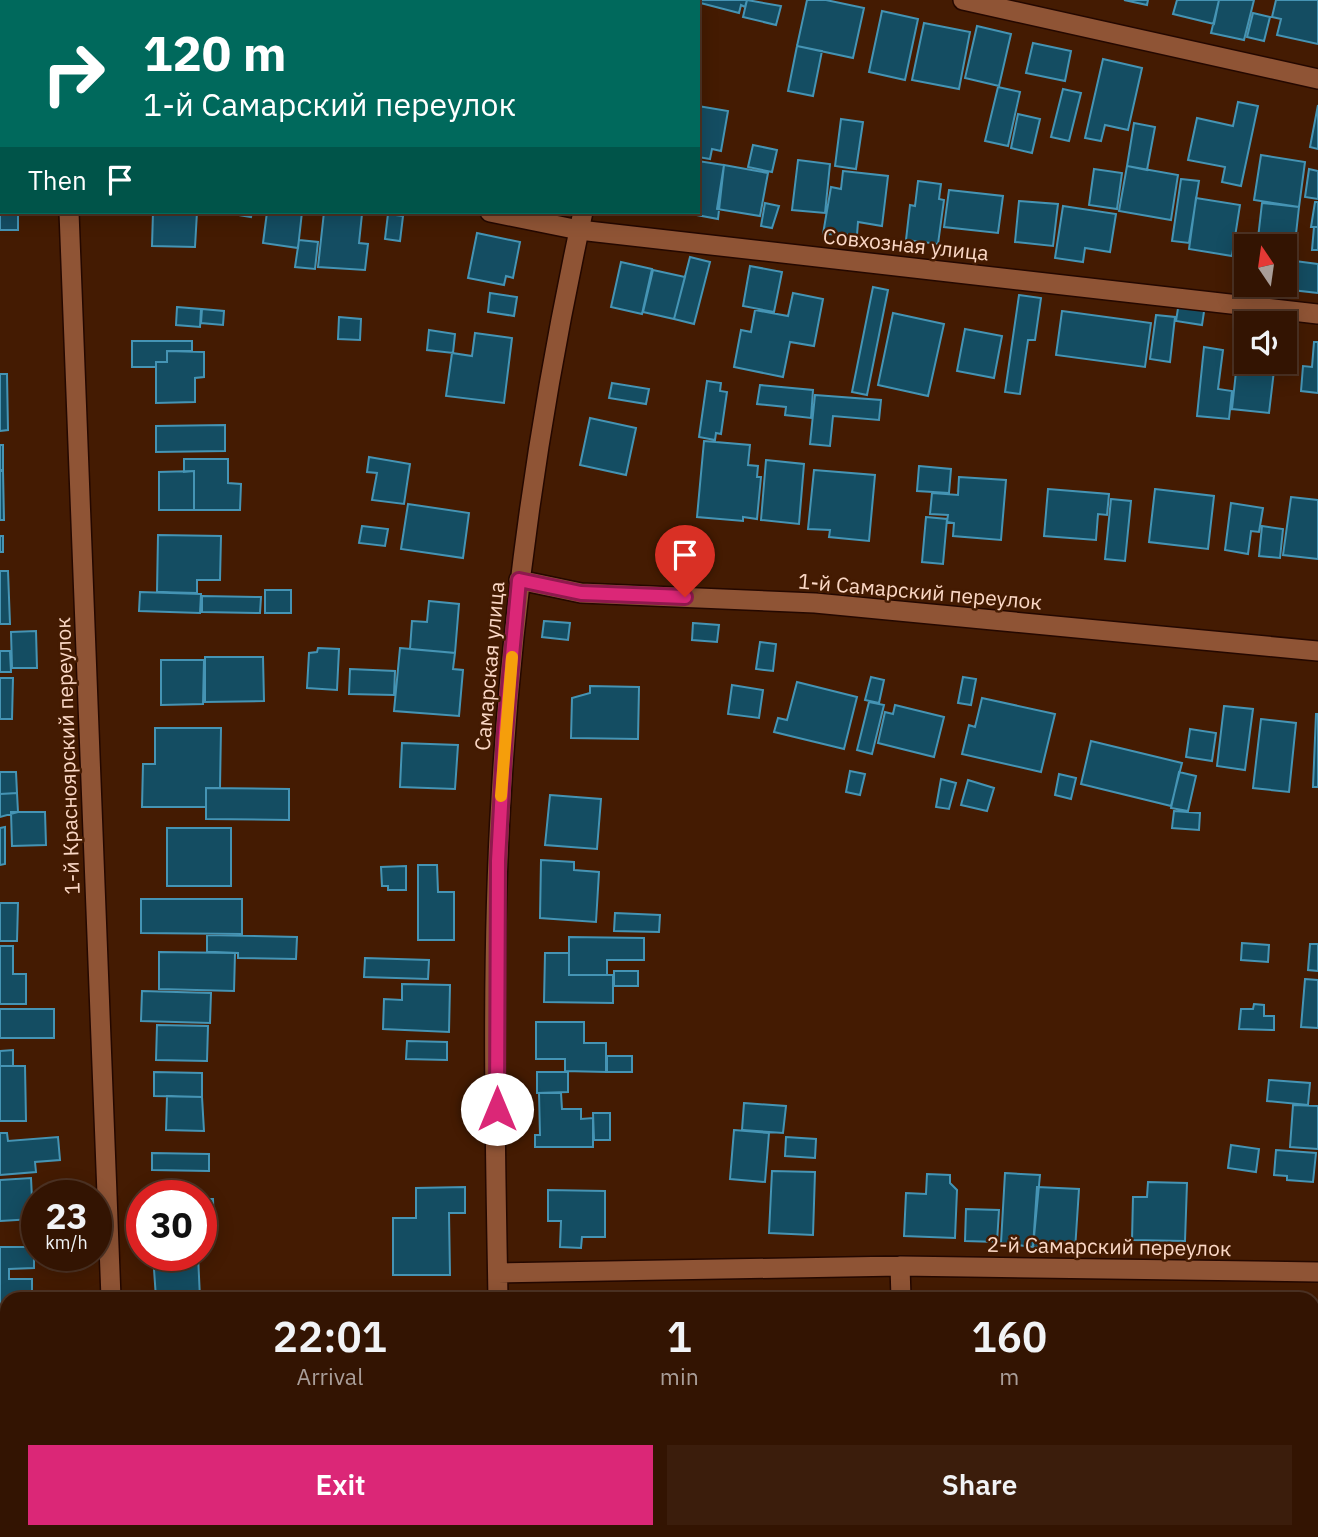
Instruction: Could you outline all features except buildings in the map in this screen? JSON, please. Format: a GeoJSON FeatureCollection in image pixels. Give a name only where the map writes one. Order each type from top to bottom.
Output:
{"type":"FeatureCollection","features":[{"type":"Feature","properties":{"kind":"street"},"geometry":{"type":"LineString","coordinates":[[963,0],[1318,79]]}},
{"type":"Feature","properties":{"kind":"street","name":"1-й Красноярский переулок"},"geometry":{"type":"LineString","coordinates":[[69,214],[111,1292]]}},
{"type":"Feature","properties":{"kind":"street","name":"Совхозная улица"},"geometry":{"type":"LineString","coordinates":[[509,214],[1318,314]]}},
{"type":"Feature","properties":{"kind":"street","name":"Самарская улица"},"geometry":{"type":"LineString","coordinates":[[498,1292],[498,861],[505,732],[519,580],[530,497],[581,221]]}},
{"type":"Feature","properties":{"kind":"street","name":"1-й Самарский переулок"},"geometry":{"type":"LineString","coordinates":[[519,580],[581,593],[815,603],[1318,651]]}},
{"type":"Feature","properties":{"kind":"street"},"geometry":{"type":"LineString","coordinates":[[900,1266],[901,1292]]}},
{"type":"Feature","properties":{"kind":"street","name":"2-й Самарский переулок"},"geometry":{"type":"LineString","coordinates":[[498,1273],[900,1266],[1318,1272]]}},
{"type":"Feature","properties":{"kind":"slow traffic"},"geometry":{"type":"LineString","coordinates":[[501,796],[512,657]]}},
{"type":"Feature","properties":{"kind":"route"},"geometry":{"type":"LineString","coordinates":[[497,1109],[498,861],[505,732],[519,580],[581,593],[685,597]]}}]}
